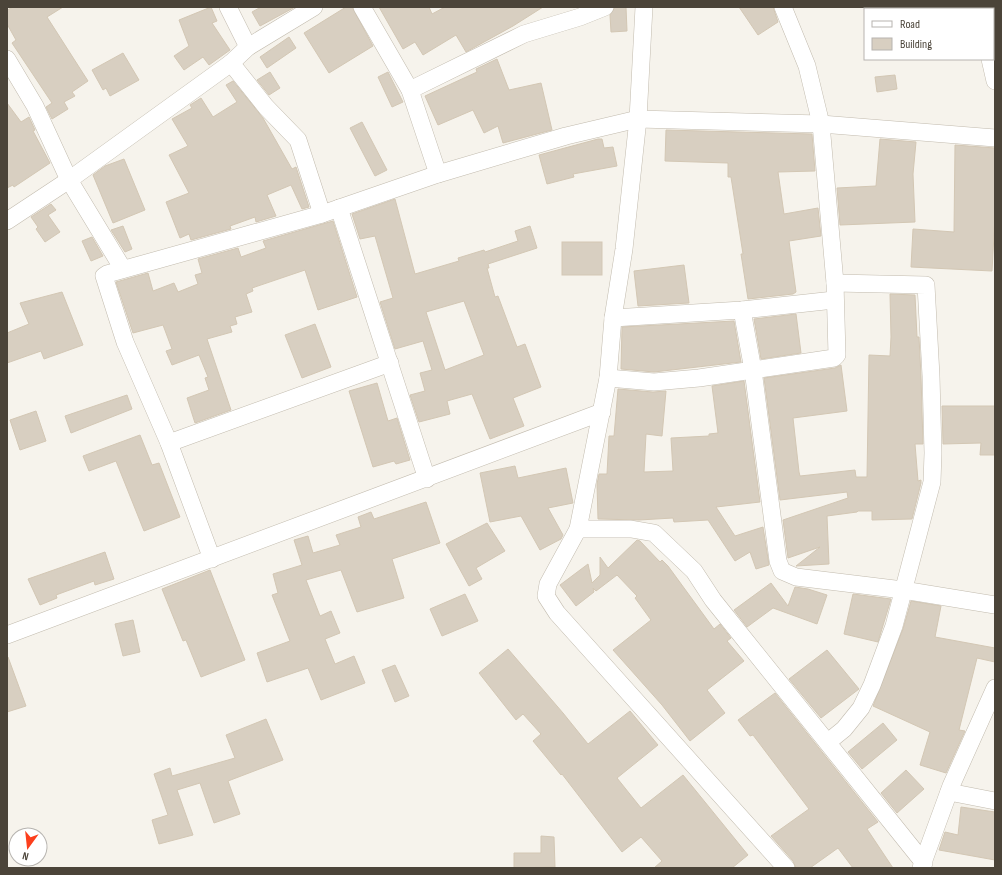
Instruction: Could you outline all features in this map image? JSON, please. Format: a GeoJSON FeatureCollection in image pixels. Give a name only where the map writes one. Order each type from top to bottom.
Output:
{"type":"FeatureCollection","features":[{"type":"Feature","properties":{"kind":"street"},"geometry":{"type":"LineString","coordinates":[[228,7],[248,47]]}},
{"type":"Feature","properties":{"kind":"street"},"geometry":{"type":"LineString","coordinates":[[7,221],[69,180],[231,63],[248,47],[314,7]]}},
{"type":"Feature","properties":{"kind":"street"},"geometry":{"type":"LineString","coordinates":[[362,7],[410,90],[438,174]]}},
{"type":"Feature","properties":{"kind":"street"},"geometry":{"type":"LineString","coordinates":[[410,90],[524,34],[580,17],[605,7]]}},
{"type":"Feature","properties":{"kind":"street"},"geometry":{"type":"LineString","coordinates":[[644,7],[638,119],[624,249],[613,318],[608,378],[578,529],[548,584],[546,596],[557,613],[786,868]]}},
{"type":"Feature","properties":{"kind":"street"},"geometry":{"type":"LineString","coordinates":[[608,378],[654,382],[753,370],[834,358],[838,350],[834,300],[835,283],[821,124],[807,66],[783,7]]}},
{"type":"Feature","properties":{"kind":"street"},"geometry":{"type":"LineString","coordinates":[[7,59],[35,106],[69,180],[122,269]]}},
{"type":"Feature","properties":{"kind":"street"},"geometry":{"type":"LineString","coordinates":[[990,60],[995,81]]}},
{"type":"Feature","properties":{"kind":"street"},"geometry":{"type":"LineString","coordinates":[[231,63],[266,107],[298,140],[322,214]]}},
{"type":"Feature","properties":{"kind":"street"},"geometry":{"type":"LineString","coordinates":[[212,559],[169,443],[125,342],[104,276],[122,269],[322,214],[438,174],[566,136],[638,119],[821,124],[995,138]]}},
{"type":"Feature","properties":{"kind":"street"},"geometry":{"type":"LineString","coordinates":[[339,208],[427,479]]}},
{"type":"Feature","properties":{"kind":"street"},"geometry":{"type":"LineString","coordinates":[[828,742],[844,730],[861,708],[872,685],[894,626],[932,482],[933,446],[926,287],[924,284],[835,283]]}},
{"type":"Feature","properties":{"kind":"street"},"geometry":{"type":"LineString","coordinates":[[613,318],[742,310],[834,300]]}},
{"type":"Feature","properties":{"kind":"street"},"geometry":{"type":"LineString","coordinates":[[742,310],[753,370],[778,561],[782,571],[796,577],[903,590],[995,605]]}},
{"type":"Feature","properties":{"kind":"street"},"geometry":{"type":"LineString","coordinates":[[169,443],[390,362]]}},
{"type":"Feature","properties":{"kind":"street"},"geometry":{"type":"LineString","coordinates":[[7,635],[427,479],[481,456],[602,412]]}},
{"type":"Feature","properties":{"kind":"street"},"geometry":{"type":"LineString","coordinates":[[578,529],[630,529],[654,533],[694,571],[712,600],[828,742],[923,866]]}},
{"type":"Feature","properties":{"kind":"street"},"geometry":{"type":"LineString","coordinates":[[923,866],[949,792],[995,688]]}},
{"type":"Feature","properties":{"kind":"street"},"geometry":{"type":"LineString","coordinates":[[949,792],[995,801]]}},
{"type":"Feature","properties":{"kind":"building"},"geometry":{"type":"Polygon","coordinates":[[[13,7],[63,7],[47,17],[88,81],[72,92],[75,96],[64,102],[68,109],[52,119],[46,107],[52,103],[12,43],[16,40],[7,24],[7,10],[13,7]]]}},
{"type":"Feature","properties":{"kind":"building"},"geometry":{"type":"Polygon","coordinates":[[[211,7],[217,21],[212,23],[230,50],[209,65],[203,57],[184,70],[174,56],[189,46],[179,20],[211,7]]]}},
{"type":"Feature","properties":{"kind":"building"},"geometry":{"type":"Polygon","coordinates":[[[261,7],[295,7],[260,26],[252,12],[261,7]]]}},
{"type":"Feature","properties":{"kind":"building"},"geometry":{"type":"Polygon","coordinates":[[[346,7],[352,7],[373,46],[329,73],[304,33],[346,7]]]}},
{"type":"Feature","properties":{"kind":"building"},"geometry":{"type":"Polygon","coordinates":[[[379,7],[429,7],[432,14],[445,7],[543,7],[513,26],[466,52],[456,35],[423,55],[415,42],[403,49],[379,7]]]}},
{"type":"Feature","properties":{"kind":"building"},"geometry":{"type":"Polygon","coordinates":[[[615,7],[626,7],[627,31],[611,32],[610,15],[615,7]]]}},
{"type":"Feature","properties":{"kind":"building"},"geometry":{"type":"Polygon","coordinates":[[[739,7],[773,7],[778,22],[758,35],[739,7]]]}},
{"type":"Feature","properties":{"kind":"building"},"geometry":{"type":"Polygon","coordinates":[[[289,37],[296,48],[267,68],[260,57],[289,37]]]}},
{"type":"Feature","properties":{"kind":"building"},"geometry":{"type":"Polygon","coordinates":[[[123,53],[139,80],[110,96],[106,88],[103,90],[92,70],[123,53]]]}},
{"type":"Feature","properties":{"kind":"building"},"geometry":{"type":"Polygon","coordinates":[[[497,59],[509,90],[541,83],[552,130],[503,143],[498,126],[484,133],[473,110],[438,125],[425,96],[477,72],[476,69],[497,59]]]}},
{"type":"Feature","properties":{"kind":"building"},"geometry":{"type":"Polygon","coordinates":[[[270,72],[280,88],[269,95],[257,80],[270,72]]]}},
{"type":"Feature","properties":{"kind":"building"},"geometry":{"type":"Polygon","coordinates":[[[388,72],[403,102],[392,107],[378,77],[388,72]]]}},
{"type":"Feature","properties":{"kind":"building"},"geometry":{"type":"Polygon","coordinates":[[[895,75],[897,89],[877,92],[875,77],[895,75]]]}},
{"type":"Feature","properties":{"kind":"building"},"geometry":{"type":"Polygon","coordinates":[[[233,81],[263,118],[292,169],[296,167],[309,207],[302,209],[291,185],[267,195],[276,216],[256,222],[255,217],[230,226],[231,229],[191,240],[189,234],[180,238],[166,202],[189,193],[169,155],[188,146],[172,119],[192,108],[190,105],[201,98],[213,117],[237,102],[226,85],[233,81]]]}},
{"type":"Feature","properties":{"kind":"building"},"geometry":{"type":"Polygon","coordinates":[[[7,103],[21,122],[29,117],[35,130],[33,131],[50,163],[14,187],[13,185],[7,188],[7,103]]]}},
{"type":"Feature","properties":{"kind":"building"},"geometry":{"type":"Polygon","coordinates":[[[362,122],[387,170],[375,176],[350,128],[362,122]]]}},
{"type":"Feature","properties":{"kind":"building"},"geometry":{"type":"Polygon","coordinates":[[[666,130],[812,134],[815,171],[778,172],[784,214],[818,208],[821,236],[789,241],[796,292],[793,294],[748,299],[741,254],[743,254],[731,177],[728,177],[728,163],[665,161],[666,130]]]}},
{"type":"Feature","properties":{"kind":"building"},"geometry":{"type":"Polygon","coordinates":[[[602,139],[604,148],[613,147],[617,166],[573,174],[574,177],[547,184],[539,155],[602,139]]]}},
{"type":"Feature","properties":{"kind":"building"},"geometry":{"type":"Polygon","coordinates":[[[880,139],[916,142],[913,174],[915,222],[840,225],[837,188],[876,186],[880,139]]]}},
{"type":"Feature","properties":{"kind":"building"},"geometry":{"type":"Polygon","coordinates":[[[955,145],[995,148],[995,217],[992,271],[911,267],[913,229],[954,232],[955,145]]]}},
{"type":"Feature","properties":{"kind":"building"},"geometry":{"type":"Polygon","coordinates":[[[124,159],[145,210],[113,223],[93,175],[105,166],[124,159]]]}},
{"type":"Feature","properties":{"kind":"building"},"geometry":{"type":"Polygon","coordinates":[[[395,199],[415,274],[459,261],[458,258],[484,250],[485,252],[518,241],[515,231],[530,226],[537,248],[488,264],[489,268],[487,268],[495,297],[498,296],[517,347],[525,344],[541,387],[513,398],[524,426],[490,439],[472,394],[447,401],[450,414],[419,422],[410,395],[425,391],[420,373],[432,370],[423,341],[395,349],[380,302],[393,298],[375,236],[360,239],[352,214],[395,199]],[[464,301],[426,312],[445,370],[484,355],[464,301]]]}},
{"type":"Feature","properties":{"kind":"building"},"geometry":{"type":"Polygon","coordinates":[[[51,204],[56,210],[48,215],[60,232],[45,242],[36,229],[38,227],[31,217],[51,204]]]}},
{"type":"Feature","properties":{"kind":"building"},"geometry":{"type":"Polygon","coordinates":[[[333,221],[357,297],[318,310],[305,270],[252,288],[253,291],[246,294],[252,312],[235,317],[237,324],[230,326],[232,332],[207,339],[231,410],[195,423],[187,398],[209,390],[205,378],[208,377],[199,355],[172,365],[166,351],[172,349],[163,325],[133,333],[116,282],[148,273],[153,291],[174,283],[178,292],[198,284],[195,275],[202,273],[198,259],[238,248],[241,257],[266,248],[263,241],[333,221]]]}},
{"type":"Feature","properties":{"kind":"building"},"geometry":{"type":"Polygon","coordinates":[[[123,226],[132,249],[125,252],[111,230],[123,226]]]}},
{"type":"Feature","properties":{"kind":"building"},"geometry":{"type":"Polygon","coordinates":[[[92,237],[103,256],[91,261],[82,241],[92,237]]]}},
{"type":"Feature","properties":{"kind":"building"},"geometry":{"type":"Polygon","coordinates":[[[562,242],[602,242],[602,275],[562,275],[562,242]]]}},
{"type":"Feature","properties":{"kind":"building"},"geometry":{"type":"Polygon","coordinates":[[[684,265],[689,303],[638,306],[634,271],[684,265]]]}},
{"type":"Feature","properties":{"kind":"building"},"geometry":{"type":"Polygon","coordinates":[[[62,292],[83,345],[44,359],[41,351],[7,363],[7,333],[29,324],[20,303],[62,292]]]}},
{"type":"Feature","properties":{"kind":"building"},"geometry":{"type":"Polygon","coordinates":[[[890,294],[915,295],[917,337],[919,337],[923,444],[915,444],[918,481],[921,480],[921,483],[912,519],[872,520],[872,511],[858,511],[827,516],[829,564],[796,566],[820,547],[788,558],[783,520],[848,498],[847,492],[780,500],[764,378],[835,368],[841,365],[847,411],[793,418],[799,472],[800,476],[855,470],[856,477],[867,477],[869,355],[890,356],[890,294]]]}},
{"type":"Feature","properties":{"kind":"building"},"geometry":{"type":"Polygon","coordinates":[[[796,314],[801,353],[761,359],[754,319],[796,314]]]}},
{"type":"Feature","properties":{"kind":"building"},"geometry":{"type":"Polygon","coordinates":[[[734,321],[741,362],[654,372],[621,369],[622,327],[734,321]]]}},
{"type":"Feature","properties":{"kind":"building"},"geometry":{"type":"Polygon","coordinates":[[[315,324],[331,367],[302,378],[285,335],[315,324]]]}},
{"type":"Feature","properties":{"kind":"building"},"geometry":{"type":"Polygon","coordinates":[[[744,381],[760,502],[716,507],[735,536],[763,527],[769,565],[756,569],[750,552],[735,561],[708,520],[674,522],[673,518],[639,520],[598,519],[597,484],[599,474],[607,474],[609,436],[614,436],[618,389],[653,392],[666,391],[662,436],[646,434],[644,472],[673,471],[671,438],[709,436],[709,434],[718,433],[712,386],[744,381]]]}},
{"type":"Feature","properties":{"kind":"building"},"geometry":{"type":"Polygon","coordinates":[[[377,383],[388,421],[397,418],[410,460],[396,464],[394,461],[373,467],[349,391],[377,383]]]}},
{"type":"Feature","properties":{"kind":"building"},"geometry":{"type":"Polygon","coordinates":[[[127,395],[132,409],[71,433],[65,416],[127,395]]]}},
{"type":"Feature","properties":{"kind":"building"},"geometry":{"type":"Polygon","coordinates":[[[942,406],[995,406],[995,455],[980,455],[981,443],[943,444],[942,406]]]}},
{"type":"Feature","properties":{"kind":"building"},"geometry":{"type":"Polygon","coordinates":[[[36,411],[46,441],[20,450],[10,420],[36,411]]]}},
{"type":"Feature","properties":{"kind":"building"},"geometry":{"type":"Polygon","coordinates":[[[140,435],[152,465],[159,463],[180,517],[144,531],[116,461],[89,471],[83,456],[140,435]]]}},
{"type":"Feature","properties":{"kind":"building"},"geometry":{"type":"Polygon","coordinates":[[[515,466],[518,478],[566,468],[573,503],[548,508],[563,535],[561,539],[540,550],[521,516],[490,522],[480,473],[515,466]]]}},
{"type":"Feature","properties":{"kind":"building"},"geometry":{"type":"Polygon","coordinates":[[[426,502],[440,543],[392,559],[404,598],[357,612],[341,570],[306,580],[320,616],[331,611],[340,633],[325,639],[335,664],[354,656],[365,683],[321,700],[308,668],[267,682],[257,653],[290,641],[272,595],[278,593],[273,574],[302,565],[294,540],[308,536],[313,553],[340,545],[336,535],[361,527],[358,517],[371,512],[374,519],[426,502]]]}},
{"type":"Feature","properties":{"kind":"building"},"geometry":{"type":"Polygon","coordinates":[[[487,523],[505,551],[476,568],[482,579],[469,586],[446,544],[487,523]]]}},
{"type":"Feature","properties":{"kind":"building"},"geometry":{"type":"Polygon","coordinates":[[[637,540],[640,541],[660,562],[662,560],[668,566],[714,629],[720,624],[731,638],[727,641],[744,661],[707,690],[725,713],[690,741],[662,705],[613,650],[651,620],[635,598],[637,596],[617,575],[596,591],[593,588],[594,592],[576,606],[560,585],[588,564],[592,583],[600,575],[600,557],[608,568],[637,540]]]}},
{"type":"Feature","properties":{"kind":"building"},"geometry":{"type":"Polygon","coordinates":[[[105,552],[114,579],[95,585],[94,581],[56,595],[57,598],[40,605],[28,579],[105,552]]]}},
{"type":"Feature","properties":{"kind":"building"},"geometry":{"type":"Polygon","coordinates":[[[210,570],[245,660],[201,677],[186,640],[183,641],[162,589],[210,570]]]}},
{"type":"Feature","properties":{"kind":"building"},"geometry":{"type":"Polygon","coordinates":[[[771,583],[788,606],[795,587],[808,589],[827,595],[817,624],[773,608],[747,627],[734,610],[771,583]]]}},
{"type":"Feature","properties":{"kind":"building"},"geometry":{"type":"Polygon","coordinates":[[[465,594],[478,621],[442,636],[430,609],[465,594]]]}},
{"type":"Feature","properties":{"kind":"building"},"geometry":{"type":"Polygon","coordinates":[[[853,594],[891,599],[878,642],[844,634],[853,594]]]}},
{"type":"Feature","properties":{"kind":"building"},"geometry":{"type":"Polygon","coordinates":[[[911,601],[941,606],[935,637],[995,648],[995,662],[977,658],[959,730],[965,731],[946,773],[920,765],[930,732],[873,706],[903,629],[911,601]]]}},
{"type":"Feature","properties":{"kind":"building"},"geometry":{"type":"Polygon","coordinates":[[[133,620],[140,652],[123,656],[115,624],[133,620]]]}},
{"type":"Feature","properties":{"kind":"building"},"geometry":{"type":"Polygon","coordinates":[[[508,649],[588,744],[630,711],[658,745],[617,778],[641,808],[683,775],[748,855],[732,868],[654,868],[662,861],[641,837],[622,852],[562,774],[561,775],[533,741],[541,734],[523,714],[516,720],[479,673],[508,649]]]}},
{"type":"Feature","properties":{"kind":"building"},"geometry":{"type":"Polygon","coordinates":[[[827,650],[859,689],[821,718],[789,679],[827,650]]]}},
{"type":"Feature","properties":{"kind":"building"},"geometry":{"type":"Polygon","coordinates":[[[7,657],[26,706],[7,712],[7,657]]]}},
{"type":"Feature","properties":{"kind":"building"},"geometry":{"type":"Polygon","coordinates":[[[395,665],[409,696],[395,702],[382,670],[395,665]]]}},
{"type":"Feature","properties":{"kind":"building"},"geometry":{"type":"Polygon","coordinates":[[[775,693],[878,822],[867,829],[893,868],[853,868],[838,848],[810,868],[796,868],[793,861],[771,836],[809,809],[753,735],[750,736],[738,720],[775,693]]]}},
{"type":"Feature","properties":{"kind":"building"},"geometry":{"type":"Polygon","coordinates":[[[266,719],[283,760],[228,781],[240,814],[214,823],[200,783],[177,790],[193,835],[159,844],[152,820],[168,815],[154,774],[170,768],[172,776],[235,758],[226,735],[266,719]]]}},
{"type":"Feature","properties":{"kind":"building"},"geometry":{"type":"Polygon","coordinates":[[[883,723],[897,740],[862,769],[848,752],[883,723]]]}},
{"type":"Feature","properties":{"kind":"building"},"geometry":{"type":"Polygon","coordinates":[[[906,770],[924,789],[897,813],[881,793],[906,770]]]}},
{"type":"Feature","properties":{"kind":"building"},"geometry":{"type":"Polygon","coordinates":[[[961,807],[995,812],[995,860],[939,850],[945,832],[958,835],[961,807]]]}},
{"type":"Feature","properties":{"kind":"building"},"geometry":{"type":"Polygon","coordinates":[[[541,836],[554,837],[555,867],[514,868],[514,853],[541,853],[541,836]]]}}]}
